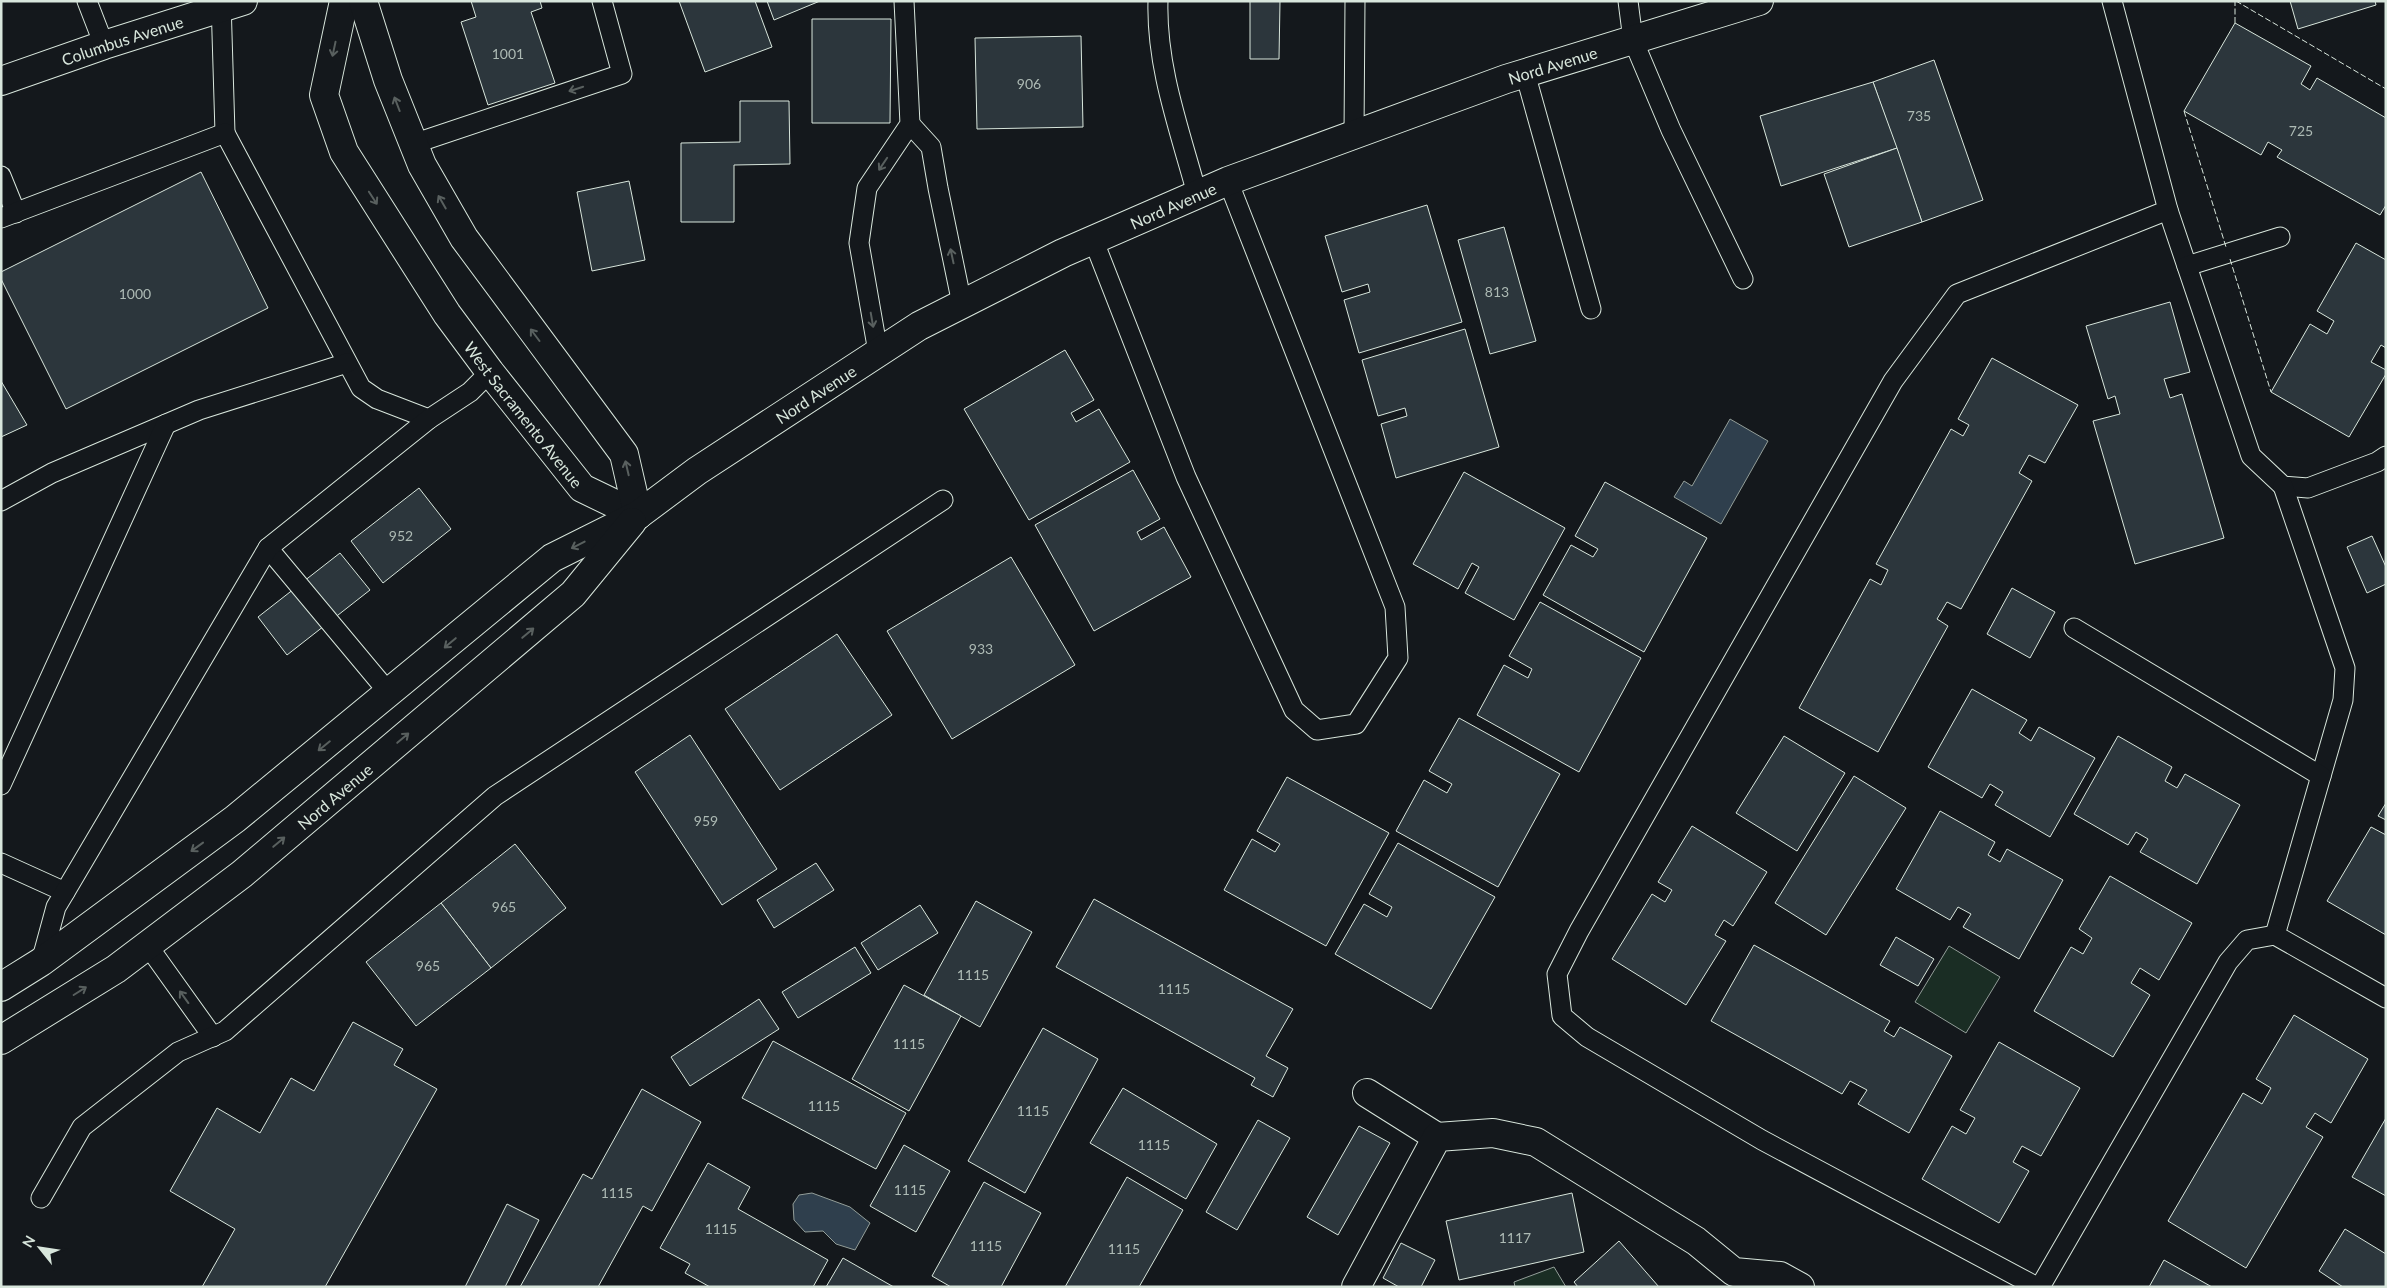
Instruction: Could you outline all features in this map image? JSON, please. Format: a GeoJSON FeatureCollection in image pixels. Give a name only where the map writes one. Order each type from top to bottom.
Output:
{"type":"FeatureCollection","features":[{"type":"Feature","properties":{"kind":"main road","name":"West Sacramento Avenue"},"geometry":{"type":"LineString","coordinates":[[344,1],[324,95],[344,152],[447,314],[490,372],[582,488],[638,515]]}},
{"type":"Feature","properties":{"kind":"main road"},"geometry":{"type":"LineString","coordinates":[[363,1],[388,80],[422,165],[464,238],[624,454],[638,515]]}},
{"type":"Feature","properties":{"kind":"main road","name":"Nord Avenue"},"geometry":{"type":"LineString","coordinates":[[1,987],[41,962],[236,819],[552,558],[638,515],[697,471],[919,326],[1093,239],[1228,181],[1525,72],[1760,1]]}},
{"type":"Feature","properties":{"kind":"main road","name":"Columbus Avenue"},"geometry":{"type":"LineString","coordinates":[[1,82],[104,44],[228,4]]}},
{"type":"Feature","properties":{"kind":"main road","name":"Nord Avenue"},"geometry":{"type":"LineString","coordinates":[[1,1040],[116,969],[242,874],[574,594],[638,515]]}},
{"type":"Feature","properties":{"kind":"main road"},"geometry":{"type":"LineString","coordinates":[[1367,1093],[1437,1137],[1493,1133],[1536,1142],[1696,1242],[1734,1272],[1780,1276],[1800,1287]]}},
{"type":"Feature","properties":{"kind":"main road"},"geometry":{"type":"LineString","coordinates":[[1356,1287],[1437,1137]]}},
{"type":"Feature","properties":{"kind":"lane"},"geometry":{"type":"LineString","coordinates":[[87,1],[104,44]]}},
{"type":"Feature","properties":{"kind":"lane"},"geometry":{"type":"LineString","coordinates":[[413,144],[622,74],[602,1]]}},
{"type":"Feature","properties":{"kind":"lane"},"geometry":{"type":"LineString","coordinates":[[878,352],[859,243],[867,188],[910,124],[904,1]]}},
{"type":"Feature","properties":{"kind":"lane"},"geometry":{"type":"LineString","coordinates":[[1158,1],[1157,26],[1164,74],[1197,194]]}},
{"type":"Feature","properties":{"kind":"lane"},"geometry":{"type":"LineString","coordinates":[[1354,134],[1355,1]]}},
{"type":"Feature","properties":{"kind":"lane"},"geometry":{"type":"LineString","coordinates":[[1628,1],[1633,40],[1672,130],[1743,279]]}},
{"type":"Feature","properties":{"kind":"lane"},"geometry":{"type":"LineString","coordinates":[[2112,1],[2168,210],[2251,456],[2283,486],[2346,668],[2343,700],[2275,935]]}},
{"type":"Feature","properties":{"kind":"lane"},"geometry":{"type":"LineString","coordinates":[[228,4],[225,133],[361,388],[377,399],[429,419]]}},
{"type":"Feature","properties":{"kind":"lane"},"geometry":{"type":"LineString","coordinates":[[1525,72],[1591,309]]}},
{"type":"Feature","properties":{"kind":"lane"},"geometry":{"type":"LineString","coordinates":[[910,124],[931,147],[962,304]]}},
{"type":"Feature","properties":{"kind":"lane"},"geometry":{"type":"LineString","coordinates":[[1,176],[8,215],[225,133]]}},
{"type":"Feature","properties":{"kind":"lane"},"geometry":{"type":"LineString","coordinates":[[1093,239],[1186,477],[1294,710],[1317,730],[1356,724],[1398,658],[1395,607],[1228,181]]}},
{"type":"Feature","properties":{"kind":"lane"},"geometry":{"type":"LineString","coordinates":[[2168,210],[1956,294],[1893,381],[1579,931],[1557,974],[1562,1016],[1588,1038],[1762,1140],[2039,1287],[2228,962],[2247,940],[2275,935],[2386,998]]}},
{"type":"Feature","properties":{"kind":"lane"},"geometry":{"type":"LineString","coordinates":[[2187,266],[2280,237]]}},
{"type":"Feature","properties":{"kind":"lane"},"geometry":{"type":"LineString","coordinates":[[1,501],[52,474],[199,410],[347,363]]}},
{"type":"Feature","properties":{"kind":"lane"},"geometry":{"type":"LineString","coordinates":[[41,962],[56,908],[268,548],[429,419],[470,392],[490,372]]}},
{"type":"Feature","properties":{"kind":"lane"},"geometry":{"type":"LineString","coordinates":[[1,785],[166,424]]}},
{"type":"Feature","properties":{"kind":"lane"},"geometry":{"type":"LineString","coordinates":[[2283,486],[2308,488],[2377,462],[2386,456]]}},
{"type":"Feature","properties":{"kind":"lane"},"geometry":{"type":"LineString","coordinates":[[41,1198],[82,1127],[178,1052],[225,1031],[495,796],[943,500]]}},
{"type":"Feature","properties":{"kind":"lane"},"geometry":{"type":"LineString","coordinates":[[268,548],[389,693]]}},
{"type":"Feature","properties":{"kind":"lane"},"geometry":{"type":"LineString","coordinates":[[2074,628],[2321,776]]}},
{"type":"Feature","properties":{"kind":"lane"},"geometry":{"type":"LineString","coordinates":[[1,863],[65,892]]}},
{"type":"Feature","properties":{"kind":"lane"},"geometry":{"type":"LineString","coordinates":[[148,946],[213,1037]]}},
{"type":"Feature","properties":{"kind":"green space"},"geometry":{"type":"Polygon","coordinates":[[[1949,946],[2000,977],[1966,1033],[1915,1002],[1949,946]]]}},
{"type":"Feature","properties":{"kind":"green space"},"geometry":{"type":"Polygon","coordinates":[[[1554,1267],[1566,1287],[1515,1287],[1514,1282],[1554,1267]]]}},
{"type":"Feature","properties":{"kind":"water"},"geometry":{"type":"Polygon","coordinates":[[[1730,419],[1768,441],[1721,524],[1674,497],[1684,481],[1692,486],[1730,419]]]}},
{"type":"Feature","properties":{"kind":"water"},"geometry":{"type":"Polygon","coordinates":[[[812,1193],[850,1207],[870,1223],[855,1250],[836,1244],[823,1231],[805,1232],[794,1220],[793,1204],[799,1195],[812,1193]]]}},
{"type":"Feature","properties":{"kind":"building"},"geometry":{"type":"Polygon","coordinates":[[[471,1],[540,1],[542,8],[531,12],[555,83],[488,105],[461,22],[476,17],[471,1]]]}},
{"type":"Feature","properties":{"kind":"building"},"geometry":{"type":"Polygon","coordinates":[[[679,1],[755,1],[772,47],[705,72],[679,1]]]}},
{"type":"Feature","properties":{"kind":"building"},"geometry":{"type":"Polygon","coordinates":[[[767,1],[820,1],[774,20],[767,1]]]}},
{"type":"Feature","properties":{"kind":"building"},"geometry":{"type":"Polygon","coordinates":[[[1250,1],[1280,1],[1279,59],[1250,59],[1250,1]]]}},
{"type":"Feature","properties":{"kind":"building"},"geometry":{"type":"Polygon","coordinates":[[[2290,1],[2375,1],[2376,5],[2298,29],[2290,1]]]}},
{"type":"Feature","properties":{"kind":"building"},"geometry":{"type":"Polygon","coordinates":[[[812,19],[891,19],[890,123],[812,123],[812,19]]]}},
{"type":"Feature","properties":{"kind":"building"},"geometry":{"type":"Polygon","coordinates":[[[2235,23],[2311,66],[2301,84],[2310,90],[2317,78],[2386,118],[2386,205],[2380,215],[2277,157],[2282,150],[2268,142],[2261,155],[2184,111],[2235,23]]]}},
{"type":"Feature","properties":{"kind":"building"},"geometry":{"type":"Polygon","coordinates":[[[1081,36],[1083,127],[977,129],[975,38],[1081,36]]]}},
{"type":"Feature","properties":{"kind":"building"},"geometry":{"type":"Polygon","coordinates":[[[1934,60],[1983,200],[1922,222],[1873,82],[1934,60]]]}},
{"type":"Feature","properties":{"kind":"building"},"geometry":{"type":"Polygon","coordinates":[[[1873,82],[1897,148],[1781,186],[1760,116],[1873,82]]]}},
{"type":"Feature","properties":{"kind":"building"},"geometry":{"type":"Polygon","coordinates":[[[740,101],[789,101],[790,164],[734,165],[734,222],[681,222],[681,143],[740,142],[740,101]]]}},
{"type":"Feature","properties":{"kind":"building"},"geometry":{"type":"Polygon","coordinates":[[[1897,148],[1922,222],[1849,247],[1824,174],[1897,148]]]}},
{"type":"Feature","properties":{"kind":"building"},"geometry":{"type":"Polygon","coordinates":[[[201,172],[268,308],[66,409],[1,279],[1,272],[201,172]]]}},
{"type":"Feature","properties":{"kind":"building"},"geometry":{"type":"Polygon","coordinates":[[[629,181],[645,260],[592,271],[577,192],[629,181]]]}},
{"type":"Feature","properties":{"kind":"building"},"geometry":{"type":"Polygon","coordinates":[[[1427,205],[1462,322],[1359,353],[1344,300],[1370,292],[1368,284],[1342,292],[1325,236],[1427,205]]]}},
{"type":"Feature","properties":{"kind":"building"},"geometry":{"type":"Polygon","coordinates":[[[1504,227],[1536,341],[1490,354],[1458,240],[1504,227]]]}},
{"type":"Feature","properties":{"kind":"building"},"geometry":{"type":"Polygon","coordinates":[[[2356,243],[2386,260],[2386,348],[2381,345],[2371,362],[2386,370],[2386,374],[2349,437],[2271,392],[2310,324],[2327,334],[2334,321],[2317,311],[2356,243]]]}},
{"type":"Feature","properties":{"kind":"building"},"geometry":{"type":"Polygon","coordinates":[[[2170,302],[2190,372],[2164,379],[2170,398],[2182,394],[2224,538],[2135,564],[2093,421],[2120,414],[2115,396],[2108,399],[2086,326],[2170,302]]]}},
{"type":"Feature","properties":{"kind":"building"},"geometry":{"type":"Polygon","coordinates":[[[1465,329],[1499,447],[1396,478],[1381,424],[1407,416],[1405,408],[1378,416],[1362,360],[1465,329]]]}},
{"type":"Feature","properties":{"kind":"building"},"geometry":{"type":"Polygon","coordinates":[[[1065,350],[1094,400],[1071,413],[1076,422],[1099,409],[1130,462],[1029,520],[964,409],[1065,350]]]}},
{"type":"Feature","properties":{"kind":"building"},"geometry":{"type":"Polygon","coordinates":[[[1992,358],[2078,405],[2045,463],[2029,455],[2019,473],[2032,481],[1961,609],[1947,602],[1937,619],[1948,626],[1878,752],[1799,708],[1870,579],[1881,585],[1888,570],[1876,564],[1951,429],[1963,436],[1969,425],[1958,419],[1992,358]]]}},
{"type":"Feature","properties":{"kind":"building"},"geometry":{"type":"Polygon","coordinates":[[[1,381],[27,425],[1,437],[1,381]]]}},
{"type":"Feature","properties":{"kind":"building"},"geometry":{"type":"Polygon","coordinates":[[[1133,470],[1160,519],[1137,532],[1141,540],[1164,527],[1191,577],[1094,631],[1035,525],[1133,470]]]}},
{"type":"Feature","properties":{"kind":"building"},"geometry":{"type":"Polygon","coordinates":[[[1464,472],[1565,528],[1514,620],[1465,593],[1479,567],[1472,563],[1458,589],[1413,564],[1464,472]]]}},
{"type":"Feature","properties":{"kind":"building"},"geometry":{"type":"Polygon","coordinates":[[[1605,482],[1707,538],[1644,652],[1543,595],[1571,545],[1593,557],[1598,549],[1575,536],[1605,482]]]}},
{"type":"Feature","properties":{"kind":"building"},"geometry":{"type":"Polygon","coordinates":[[[419,488],[451,529],[383,583],[351,541],[419,488]]]}},
{"type":"Feature","properties":{"kind":"building"},"geometry":{"type":"Polygon","coordinates":[[[2372,536],[2386,567],[2386,584],[2367,593],[2347,547],[2372,536]]]}},
{"type":"Feature","properties":{"kind":"building"},"geometry":{"type":"Polygon","coordinates":[[[340,553],[370,590],[287,655],[258,617],[340,553]]]}},
{"type":"Feature","properties":{"kind":"building"},"geometry":{"type":"Polygon","coordinates":[[[1011,557],[1075,665],[952,739],[887,631],[1011,557]]]}},
{"type":"Feature","properties":{"kind":"building"},"geometry":{"type":"Polygon","coordinates":[[[2012,588],[2055,612],[2030,658],[1987,634],[2012,588]]]}},
{"type":"Feature","properties":{"kind":"building"},"geometry":{"type":"Polygon","coordinates":[[[1540,602],[1641,658],[1579,772],[1477,715],[1504,665],[1528,678],[1532,669],[1509,656],[1540,602]]]}},
{"type":"Feature","properties":{"kind":"building"},"geometry":{"type":"Polygon","coordinates":[[[837,634],[892,715],[780,790],[725,709],[837,634]]]}},
{"type":"Feature","properties":{"kind":"building"},"geometry":{"type":"Polygon","coordinates":[[[1972,689],[2027,720],[2019,733],[2031,741],[2039,727],[2095,758],[2050,837],[1995,805],[2003,792],[1990,784],[1982,798],[1928,767],[1972,689]]]}},
{"type":"Feature","properties":{"kind":"building"},"geometry":{"type":"Polygon","coordinates":[[[1459,718],[1560,774],[1498,887],[1396,831],[1424,780],[1447,793],[1452,784],[1429,771],[1459,718]]]}},
{"type":"Feature","properties":{"kind":"building"},"geometry":{"type":"Polygon","coordinates":[[[690,735],[777,869],[722,905],[635,772],[690,735]]]}},
{"type":"Feature","properties":{"kind":"building"},"geometry":{"type":"Polygon","coordinates":[[[1784,736],[1845,773],[1797,851],[1736,813],[1784,736]]]}},
{"type":"Feature","properties":{"kind":"building"},"geometry":{"type":"Polygon","coordinates":[[[2118,736],[2172,767],[2165,781],[2177,788],[2185,774],[2240,805],[2197,884],[2140,852],[2148,839],[2136,832],[2128,845],[2074,814],[2118,736]]]}},
{"type":"Feature","properties":{"kind":"building"},"geometry":{"type":"Polygon","coordinates":[[[1854,776],[1906,808],[1826,935],[1775,903],[1854,776]]]}},
{"type":"Feature","properties":{"kind":"building"},"geometry":{"type":"Polygon","coordinates":[[[1287,777],[1389,833],[1326,946],[1224,890],[1252,839],[1275,852],[1280,844],[1257,831],[1287,777]]]}},
{"type":"Feature","properties":{"kind":"building"},"geometry":{"type":"Polygon","coordinates":[[[2386,803],[2386,820],[2378,816],[2386,803]]]}},
{"type":"Feature","properties":{"kind":"building"},"geometry":{"type":"Polygon","coordinates":[[[1940,811],[1995,842],[1988,855],[2000,862],[2007,849],[2063,880],[2019,959],[1963,927],[1971,914],[1958,907],[1950,920],[1896,889],[1940,811]]]}},
{"type":"Feature","properties":{"kind":"building"},"geometry":{"type":"Polygon","coordinates":[[[1692,826],[1767,872],[1733,926],[1724,920],[1715,935],[1726,941],[1686,1005],[1612,959],[1652,894],[1665,902],[1672,890],[1658,882],[1692,826]]]}},
{"type":"Feature","properties":{"kind":"building"},"geometry":{"type":"Polygon","coordinates":[[[2371,827],[2386,835],[2386,935],[2327,901],[2371,827]]]}},
{"type":"Feature","properties":{"kind":"building"},"geometry":{"type":"Polygon","coordinates":[[[1398,843],[1495,897],[1431,1009],[1335,954],[1364,904],[1387,917],[1392,907],[1369,894],[1398,843]]]}},
{"type":"Feature","properties":{"kind":"building"},"geometry":{"type":"Polygon","coordinates":[[[515,844],[566,908],[491,968],[441,903],[515,844]]]}},
{"type":"Feature","properties":{"kind":"building"},"geometry":{"type":"Polygon","coordinates":[[[816,863],[834,890],[774,928],[757,900],[816,863]]]}},
{"type":"Feature","properties":{"kind":"building"},"geometry":{"type":"Polygon","coordinates":[[[2110,876],[2192,923],[2159,980],[2140,968],[2131,983],[2150,995],[2113,1057],[2034,1011],[2071,947],[2083,954],[2092,938],[2079,929],[2110,876]]]}},
{"type":"Feature","properties":{"kind":"building"},"geometry":{"type":"Polygon","coordinates":[[[1094,899],[1293,1009],[1266,1056],[1288,1068],[1273,1097],[1251,1085],[1255,1078],[1056,967],[1094,899]]]}},
{"type":"Feature","properties":{"kind":"building"},"geometry":{"type":"Polygon","coordinates":[[[976,901],[1032,932],[980,1027],[924,995],[976,901]]]}},
{"type":"Feature","properties":{"kind":"building"},"geometry":{"type":"Polygon","coordinates":[[[441,903],[491,968],[416,1026],[366,962],[441,903]]]}},
{"type":"Feature","properties":{"kind":"building"},"geometry":{"type":"Polygon","coordinates":[[[920,905],[938,933],[878,970],[861,943],[920,905]]]}},
{"type":"Feature","properties":{"kind":"building"},"geometry":{"type":"Polygon","coordinates":[[[1896,937],[1934,959],[1918,986],[1880,965],[1896,937]]]}},
{"type":"Feature","properties":{"kind":"building"},"geometry":{"type":"Polygon","coordinates":[[[1754,945],[1890,1021],[1884,1031],[1894,1037],[1900,1027],[1952,1056],[1909,1133],[1858,1104],[1867,1090],[1850,1081],[1842,1094],[1711,1021],[1754,945]]]}},
{"type":"Feature","properties":{"kind":"building"},"geometry":{"type":"Polygon","coordinates":[[[855,947],[871,973],[798,1018],[782,992],[855,947]]]}},
{"type":"Feature","properties":{"kind":"building"},"geometry":{"type":"Polygon","coordinates":[[[904,985],[961,1016],[909,1111],[852,1079],[904,985]]]}},
{"type":"Feature","properties":{"kind":"building"},"geometry":{"type":"Polygon","coordinates":[[[759,999],[779,1029],[690,1086],[671,1057],[759,999]]]}},
{"type":"Feature","properties":{"kind":"building"},"geometry":{"type":"Polygon","coordinates":[[[2294,1015],[2368,1059],[2331,1123],[2315,1113],[2306,1127],[2323,1137],[2246,1268],[2168,1221],[2243,1093],[2262,1104],[2271,1088],[2256,1079],[2294,1015]]]}},
{"type":"Feature","properties":{"kind":"building"},"geometry":{"type":"Polygon","coordinates":[[[353,1022],[403,1049],[394,1065],[437,1089],[325,1287],[202,1287],[235,1229],[170,1191],[217,1108],[260,1133],[291,1078],[314,1091],[353,1022]]]}},
{"type":"Feature","properties":{"kind":"building"},"geometry":{"type":"Polygon","coordinates":[[[1043,1028],[1098,1059],[1025,1193],[968,1161],[1043,1028]]]}},
{"type":"Feature","properties":{"kind":"building"},"geometry":{"type":"Polygon","coordinates":[[[773,1041],[906,1113],[876,1169],[742,1098],[773,1041]]]}},
{"type":"Feature","properties":{"kind":"building"},"geometry":{"type":"Polygon","coordinates":[[[1999,1042],[2080,1088],[2041,1156],[2022,1146],[2013,1162],[2029,1171],[1999,1223],[1922,1179],[1952,1126],[1966,1134],[1975,1118],[1960,1110],[1999,1042]]]}},
{"type":"Feature","properties":{"kind":"building"},"geometry":{"type":"Polygon","coordinates":[[[1123,1088],[1217,1144],[1186,1199],[1090,1143],[1123,1088]]]}},
{"type":"Feature","properties":{"kind":"building"},"geometry":{"type":"Polygon","coordinates":[[[642,1089],[701,1122],[652,1211],[643,1206],[598,1287],[520,1287],[583,1174],[592,1179],[642,1089]]]}},
{"type":"Feature","properties":{"kind":"building"},"geometry":{"type":"Polygon","coordinates":[[[2386,1118],[2386,1196],[2352,1177],[2386,1118]]]}},
{"type":"Feature","properties":{"kind":"building"},"geometry":{"type":"Polygon","coordinates":[[[1258,1120],[1290,1138],[1237,1230],[1206,1212],[1258,1120]]]}},
{"type":"Feature","properties":{"kind":"building"},"geometry":{"type":"Polygon","coordinates":[[[1359,1126],[1390,1143],[1338,1235],[1307,1217],[1359,1126]]]}},
{"type":"Feature","properties":{"kind":"building"},"geometry":{"type":"Polygon","coordinates":[[[904,1145],[950,1171],[916,1232],[870,1206],[904,1145]]]}},
{"type":"Feature","properties":{"kind":"building"},"geometry":{"type":"Polygon","coordinates":[[[708,1163],[750,1187],[738,1209],[828,1260],[813,1287],[710,1287],[685,1273],[690,1264],[660,1248],[708,1163]]]}},
{"type":"Feature","properties":{"kind":"building"},"geometry":{"type":"Polygon","coordinates":[[[1127,1177],[1183,1210],[1139,1287],[1065,1287],[1127,1177]]]}},
{"type":"Feature","properties":{"kind":"building"},"geometry":{"type":"Polygon","coordinates":[[[984,1182],[1041,1213],[1001,1287],[951,1287],[932,1276],[984,1182]]]}},
{"type":"Feature","properties":{"kind":"building"},"geometry":{"type":"Polygon","coordinates":[[[1572,1193],[1584,1252],[1459,1280],[1446,1221],[1572,1193]]]}},
{"type":"Feature","properties":{"kind":"building"},"geometry":{"type":"Polygon","coordinates":[[[507,1204],[539,1220],[505,1287],[465,1287],[507,1204]]]}},
{"type":"Feature","properties":{"kind":"building"},"geometry":{"type":"Polygon","coordinates":[[[2345,1229],[2386,1254],[2386,1287],[2343,1287],[2319,1271],[2345,1229]]]}},
{"type":"Feature","properties":{"kind":"building"},"geometry":{"type":"Polygon","coordinates":[[[1619,1241],[1659,1287],[1578,1287],[1574,1282],[1619,1241]]]}},
{"type":"Feature","properties":{"kind":"building"},"geometry":{"type":"Polygon","coordinates":[[[1401,1243],[1435,1260],[1421,1287],[1399,1287],[1383,1278],[1401,1243]]]}},
{"type":"Feature","properties":{"kind":"building"},"geometry":{"type":"Polygon","coordinates":[[[843,1258],[892,1286],[894,1287],[826,1287],[843,1258]]]}},
{"type":"Feature","properties":{"kind":"building"},"geometry":{"type":"Polygon","coordinates":[[[2164,1260],[2212,1287],[2149,1287],[2164,1260]]]}},
{"type":"Feature","properties":{"kind":"fence"},"geometry":{"type":"LineString","coordinates":[[2235,1],[2235,23]]}},
{"type":"Feature","properties":{"kind":"fence"},"geometry":{"type":"LineString","coordinates":[[2236,1],[2386,89]]}},
{"type":"Feature","properties":{"kind":"fence"},"geometry":{"type":"LineString","coordinates":[[2184,111],[2226,247]]}},
{"type":"Feature","properties":{"kind":"fence"},"geometry":{"type":"LineString","coordinates":[[2230,259],[2271,392]]}}]}
